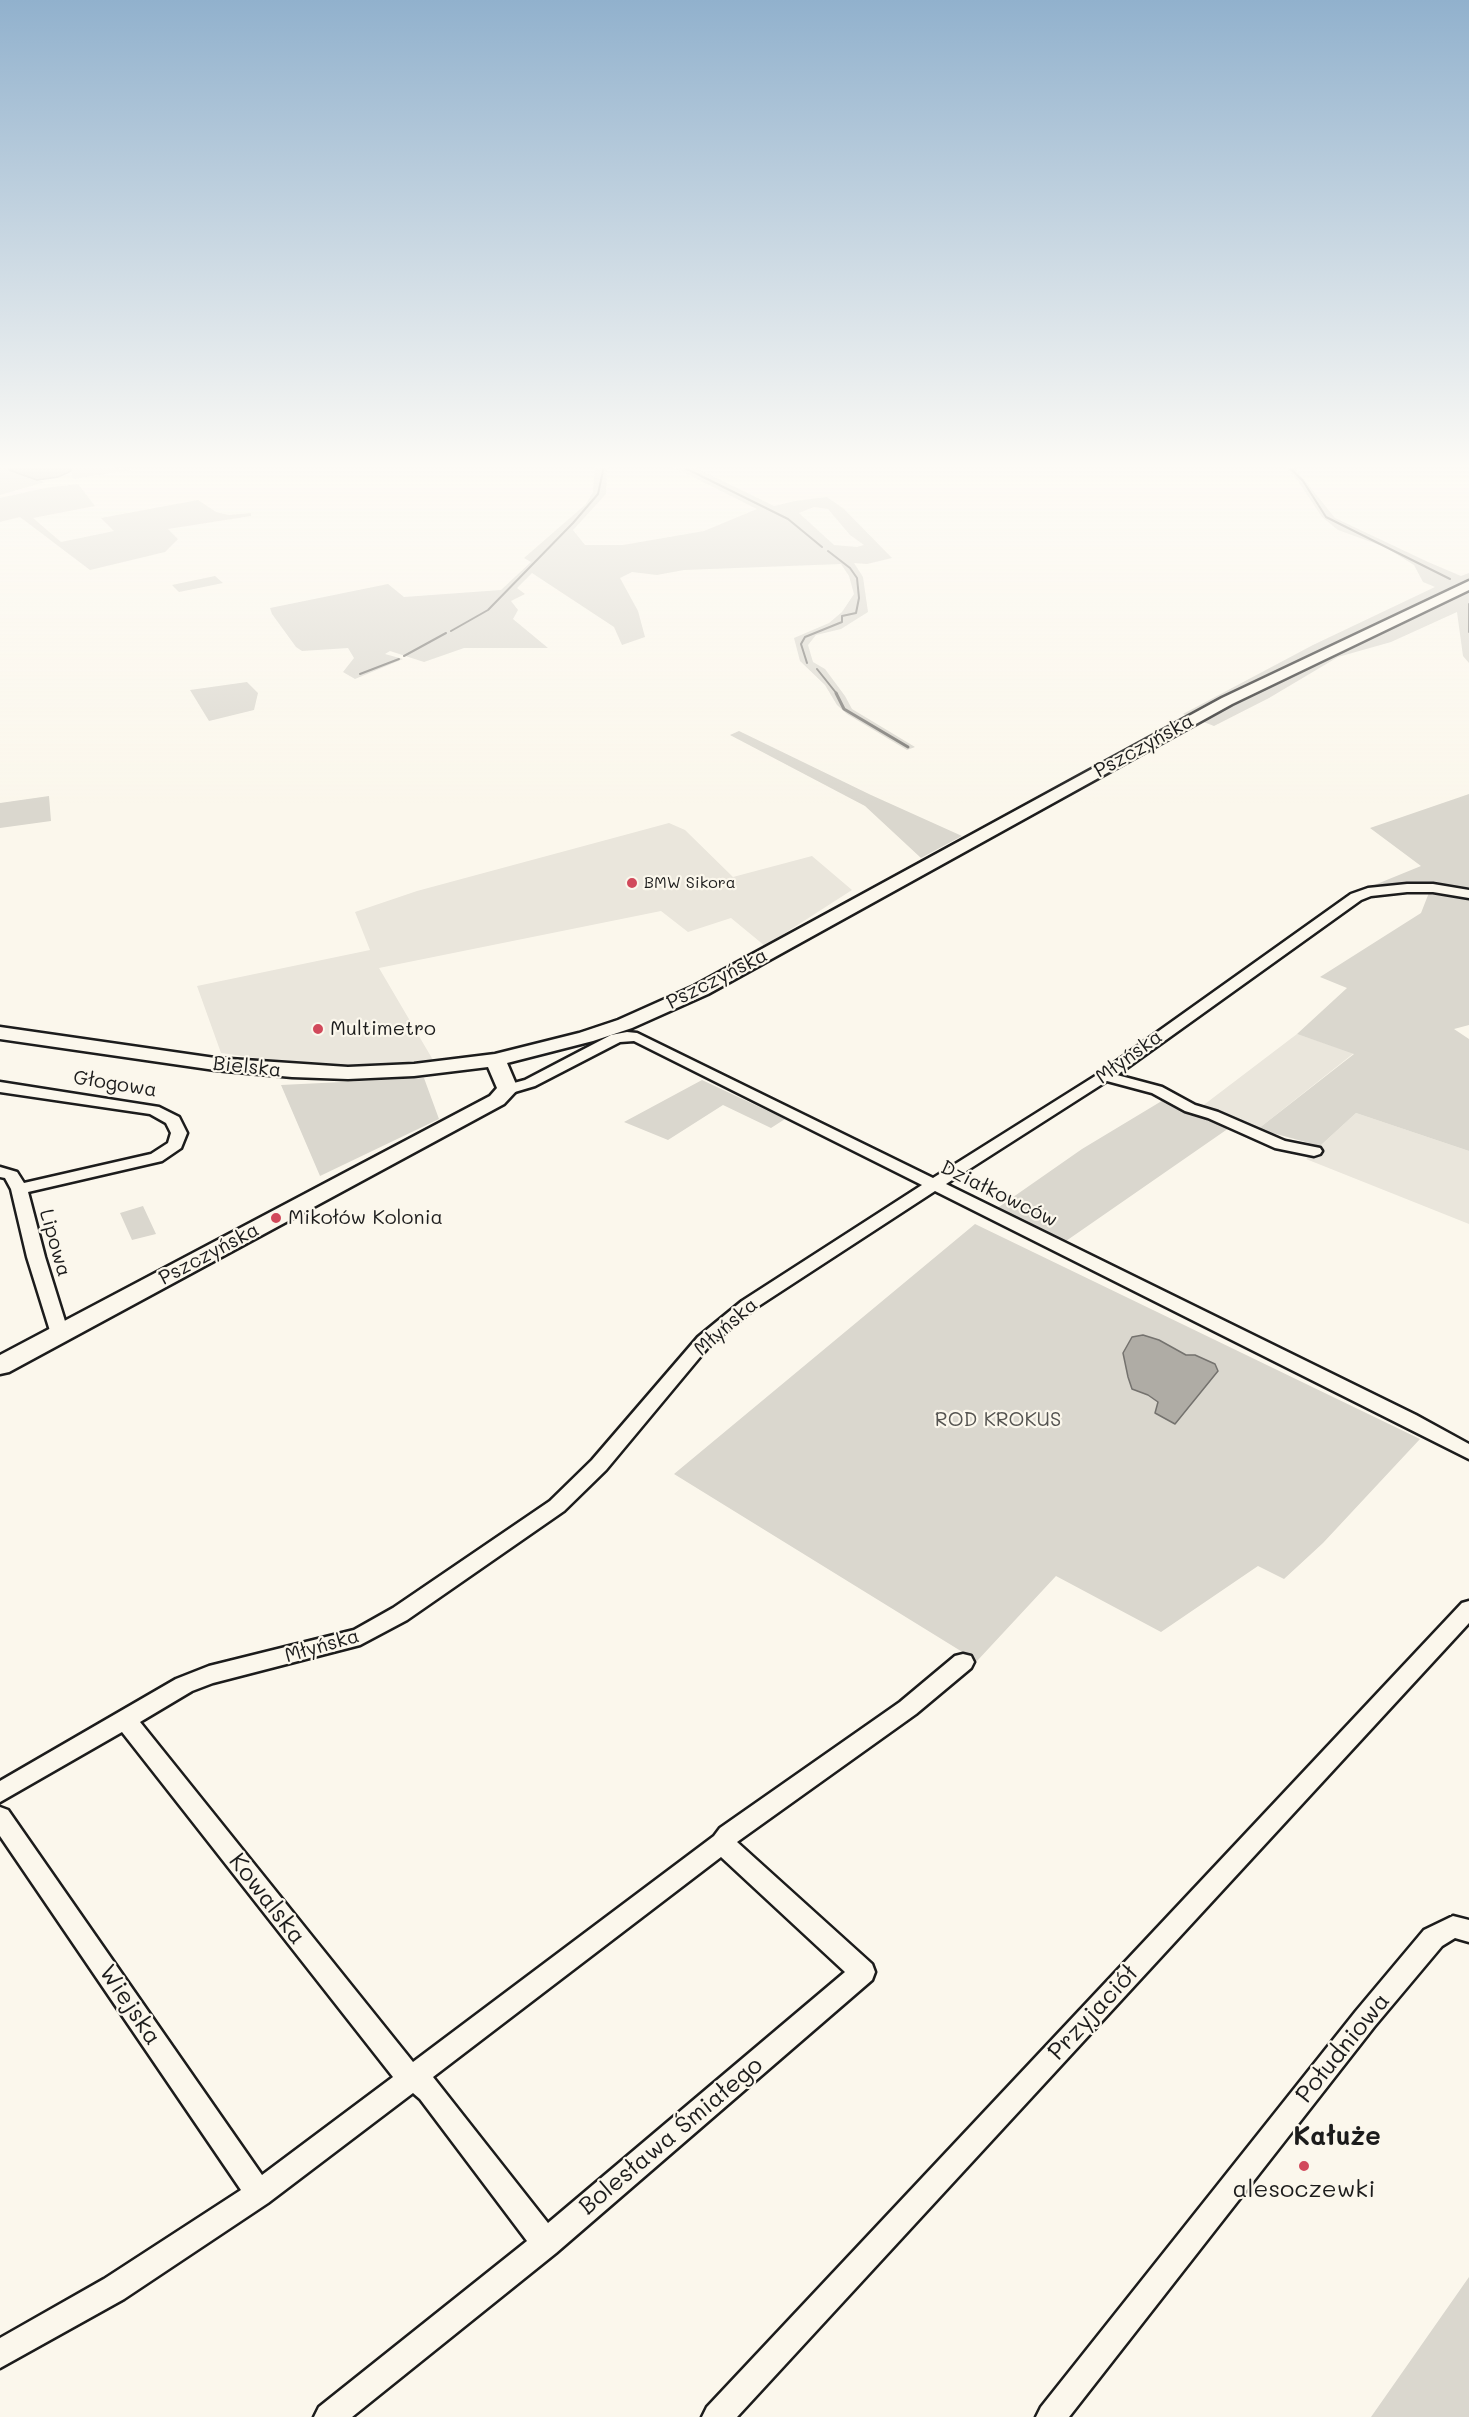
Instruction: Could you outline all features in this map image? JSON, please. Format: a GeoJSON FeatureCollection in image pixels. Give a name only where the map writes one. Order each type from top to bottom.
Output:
{"type":"FeatureCollection","features":[{"type":"Feature","properties":{"kind":"main road","name":"Pszczyńska"},"geometry":{"type":"LineString","coordinates":[[495,1060],[586,1037],[625,1024],[683,999],[1227,701],[1469,585]]}},
{"type":"Feature","properties":{"kind":"main road","name":"Bielska"},"geometry":{"type":"LineString","coordinates":[[0,1033],[183,1060],[292,1071],[348,1073],[395,1071],[495,1060]]}},
{"type":"Feature","properties":{"kind":"main road"},"geometry":{"type":"LineString","coordinates":[[495,1060],[508,1089]]}},
{"type":"Feature","properties":{"kind":"main road","name":"Pszczyńska"},"geometry":{"type":"LineString","coordinates":[[0,1366],[497,1100],[508,1089]]}},
{"type":"Feature","properties":{"kind":"street","name":"Młyńska"},"geometry":{"type":"LineString","coordinates":[[0,1792],[184,1685],[209,1675],[360,1637],[400,1614],[557,1506],[599,1465],[705,1341],[748,1305],[1105,1076],[1253,968],[1356,897],[1368,892],[1407,888],[1432,888],[1469,894]]}},
{"type":"Feature","properties":{"kind":"street","name":"Działkowców"},"geometry":{"type":"LineString","coordinates":[[508,1089],[530,1083],[616,1038],[633,1036],[1409,1420],[1469,1452]]}},
{"type":"Feature","properties":{"kind":"street"},"geometry":{"type":"LineString","coordinates":[[1105,1076],[1157,1090],[1190,1108],[1213,1115],[1281,1145],[1314,1151]]}},
{"type":"Feature","properties":{"kind":"street","name":"Głogowa"},"geometry":{"type":"LineString","coordinates":[[0,1087],[154,1110],[173,1120],[179,1133],[176,1145],[156,1158],[19,1189]]}},
{"type":"Feature","properties":{"kind":"street","name":"Lipowa"},"geometry":{"type":"LineString","coordinates":[[0,1172],[11,1175],[19,1189],[36,1257],[60,1334]]}},
{"type":"Feature","properties":{"kind":"street","name":"Przyjaciół"},"geometry":{"type":"LineString","coordinates":[[717,2417],[1469,1610]]}},
{"type":"Feature","properties":{"kind":"street"},"geometry":{"type":"LineString","coordinates":[[0,2354],[114,2289],[259,2194],[722,1843],[728,1835],[908,1708],[963,1662]]}},
{"type":"Feature","properties":{"kind":"street","name":"Kowalska"},"geometry":{"type":"LineString","coordinates":[[124,1719],[398,2065],[429,2090],[546,2242]]}},
{"type":"Feature","properties":{"kind":"street","name":"Wiejska"},"geometry":{"type":"LineString","coordinates":[[0,1817],[259,2194]]}},
{"type":"Feature","properties":{"kind":"street","name":"Bolesława Śmiałego"},"geometry":{"type":"LineString","coordinates":[[329,2417],[546,2242],[863,1972],[722,1843]]}},
{"type":"Feature","properties":{"kind":"street","name":"Południowa"},"geometry":{"type":"LineString","coordinates":[[1051,2417],[1365,2019],[1433,1938],[1453,1927],[1469,1930]]}},
{"type":"Feature","properties":{"kind":"shaded area"},"geometry":{"type":"Polygon","coordinates":[[[669,823],[685,830],[733,877],[812,856],[852,890],[765,946],[731,918],[688,932],[661,911],[379,968],[433,1060],[362,1066],[293,1063],[221,1053],[197,986],[370,950],[355,912],[417,891],[669,823]]]}},
{"type":"Feature","properties":{"kind":"shaded area"},"geometry":{"type":"Polygon","coordinates":[[[1297,1034],[1354,1053],[1258,1129],[1201,1107],[1297,1034]]]}},
{"type":"Feature","properties":{"kind":"shaded area"},"geometry":{"type":"Polygon","coordinates":[[[1356,1113],[1469,1151],[1469,1224],[1306,1159],[1356,1113]]]}},
{"type":"Feature","properties":{"kind":"shaded area"},"geometry":{"type":"Polygon","coordinates":[[[1143,1335],[1159,1340],[1186,1355],[1195,1355],[1215,1364],[1218,1371],[1175,1424],[1155,1413],[1158,1402],[1132,1389],[1123,1353],[1132,1337],[1143,1335]]]}},
{"type":"Feature","properties":{"kind":"green space"},"geometry":{"type":"Polygon","coordinates":[[[202,579],[218,579],[223,583],[179,592],[172,585],[202,579]]]}},
{"type":"Feature","properties":{"kind":"green space"},"geometry":{"type":"Polygon","coordinates":[[[513,579],[526,579],[517,588],[525,594],[511,601],[518,610],[513,619],[548,648],[464,648],[424,662],[390,651],[385,654],[403,659],[355,679],[343,672],[354,658],[348,648],[302,651],[296,647],[270,608],[388,584],[404,597],[501,590],[513,579]]]}},
{"type":"Feature","properties":{"kind":"green space"},"geometry":{"type":"Polygon","coordinates":[[[541,579],[620,579],[638,611],[645,637],[622,645],[614,627],[541,579]]]}},
{"type":"Feature","properties":{"kind":"green space"},"geometry":{"type":"Polygon","coordinates":[[[850,579],[863,579],[868,612],[841,629],[816,635],[808,645],[813,662],[825,669],[852,709],[915,747],[907,750],[847,714],[837,705],[825,685],[800,661],[794,638],[829,623],[842,612],[854,594],[850,579]]]}},
{"type":"Feature","properties":{"kind":"green space"},"geometry":{"type":"Polygon","coordinates":[[[1421,579],[1469,579],[1469,663],[1463,656],[1457,612],[1391,642],[1338,657],[1269,698],[1214,726],[1183,714],[1313,645],[1435,587],[1423,582],[1421,579]]]}},
{"type":"Feature","properties":{"kind":"green space"},"geometry":{"type":"Polygon","coordinates":[[[247,682],[258,693],[254,710],[209,721],[190,690],[247,682]]]}},
{"type":"Feature","properties":{"kind":"green space"},"geometry":{"type":"Polygon","coordinates":[[[739,731],[962,836],[921,858],[865,806],[730,735],[739,731]]]}},
{"type":"Feature","properties":{"kind":"green space"},"geometry":{"type":"Polygon","coordinates":[[[1469,794],[1469,1025],[1454,1029],[1469,1039],[1469,1151],[1356,1113],[1320,1146],[1258,1129],[1354,1054],[1297,1034],[1347,988],[1320,977],[1421,913],[1432,885],[1372,886],[1421,866],[1370,828],[1469,794]]]}},
{"type":"Feature","properties":{"kind":"green space"},"geometry":{"type":"Polygon","coordinates":[[[49,796],[51,821],[0,828],[0,803],[49,796]]]}},
{"type":"Feature","properties":{"kind":"green space"},"geometry":{"type":"Polygon","coordinates":[[[424,1078],[439,1119],[320,1176],[281,1085],[424,1078]]]}},
{"type":"Feature","properties":{"kind":"green space"},"geometry":{"type":"Polygon","coordinates":[[[702,1080],[785,1119],[771,1128],[723,1105],[668,1140],[624,1122],[702,1080]]]}},
{"type":"Feature","properties":{"kind":"green space"},"geometry":{"type":"Polygon","coordinates":[[[1165,1099],[1229,1128],[1066,1241],[996,1209],[1082,1149],[1165,1099]]]}},
{"type":"Feature","properties":{"kind":"green space"},"geometry":{"type":"Polygon","coordinates":[[[143,1206],[156,1234],[132,1240],[120,1213],[143,1206]]]}},
{"type":"Feature","properties":{"kind":"green space","name":"ROD KROKUS"},"geometry":{"type":"Polygon","coordinates":[[[975,1224],[1420,1439],[1323,1543],[1284,1579],[1258,1566],[1161,1632],[1056,1576],[977,1661],[674,1474],[975,1224]]]}},
{"type":"Feature","properties":{"kind":"green space"},"geometry":{"type":"Polygon","coordinates":[[[1469,2277],[1469,2417],[1371,2417],[1469,2277]]]}},
{"type":"Feature","properties":{"kind":"waterway"},"geometry":{"type":"LineString","coordinates":[[451,631],[488,610],[518,579]]}},
{"type":"Feature","properties":{"kind":"waterway"},"geometry":{"type":"LineString","coordinates":[[807,663],[801,644],[805,637],[842,622],[842,616],[856,613],[859,598],[857,579]]}},
{"type":"Feature","properties":{"kind":"waterway"},"geometry":{"type":"LineString","coordinates":[[1469,604],[1469,632]]}},
{"type":"Feature","properties":{"kind":"waterway"},"geometry":{"type":"LineString","coordinates":[[404,656],[446,633]]}},
{"type":"Feature","properties":{"kind":"waterway"},"geometry":{"type":"LineString","coordinates":[[360,674],[399,659]]}},
{"type":"Feature","properties":{"kind":"waterway"},"geometry":{"type":"LineString","coordinates":[[817,669],[837,694]]}},
{"type":"Feature","properties":{"kind":"waterway"},"geometry":{"type":"LineString","coordinates":[[836,693],[844,709],[908,747]]}},
{"type":"Feature","properties":{"kind":"place","name":"BMW Sikora"},"geometry":{"type":"Point","coordinates":[632,883]}},
{"type":"Feature","properties":{"kind":"place","name":"Multimetro"},"geometry":{"type":"Point","coordinates":[318,1029]}},
{"type":"Feature","properties":{"kind":"place","name":"Mikołów Kolonia"},"geometry":{"type":"Point","coordinates":[276,1218]}},
{"type":"Feature","properties":{"kind":"place","name":"alesoczewki"},"geometry":{"type":"Point","coordinates":[1304,2166]}},
{"type":"Feature","properties":{"kind":"district","name":"Kałuże"},"geometry":{"type":"Point","coordinates":[1337,2137]}}]}
